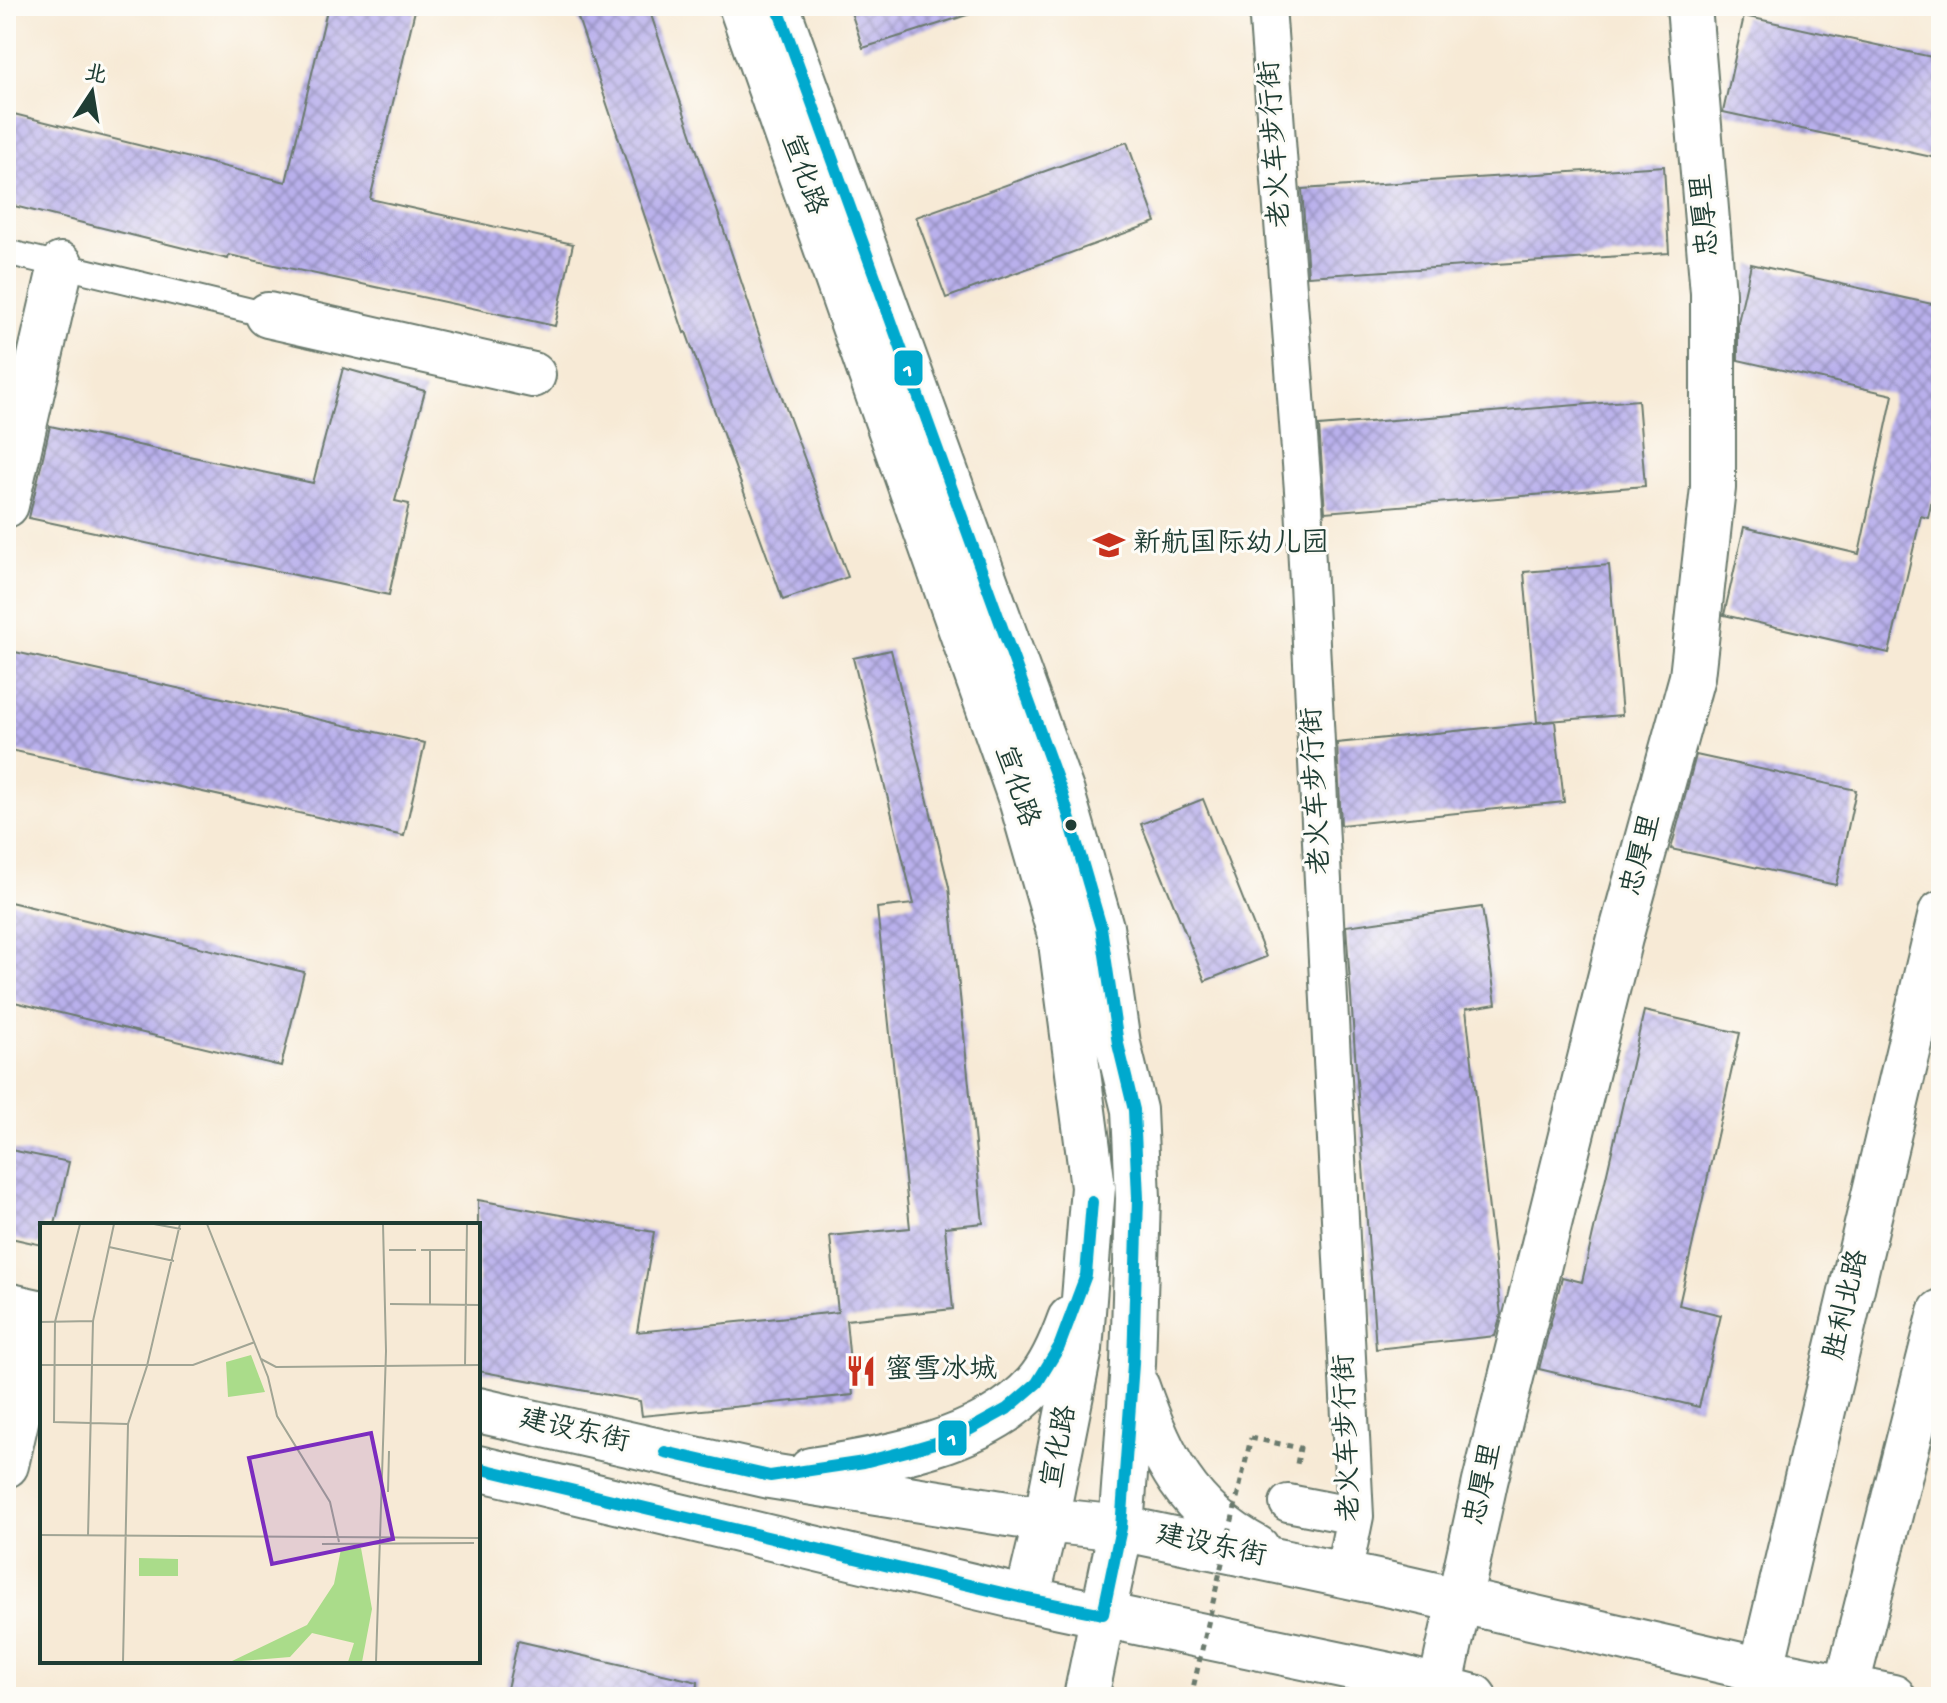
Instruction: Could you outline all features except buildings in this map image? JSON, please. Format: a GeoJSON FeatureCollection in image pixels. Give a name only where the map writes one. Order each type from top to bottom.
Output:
{"type":"FeatureCollection","features":[{"type":"Feature","properties":{"kind":"main road","name":"宣化路"},"geometry":{"type":"LineString","coordinates":[[741,6],[1022,803],[1060,935],[1093,1187],[1080,1349],[1027,1599]]}},
{"type":"Feature","properties":{"kind":"main road","name":"宣化路"},"geometry":{"type":"LineString","coordinates":[[777,6],[1057,778],[1101,927],[1118,1044],[1134,1110],[1138,1198],[1132,1372],[1121,1528],[1086,1697]]}},
{"type":"Feature","properties":{"kind":"main road","name":"忠厚里"},"geometry":{"type":"LineString","coordinates":[[1457,1693],[1460,1601],[1488,1467],[1620,938],[1692,677],[1713,488],[1713,293],[1689,6]]}},
{"type":"Feature","properties":{"kind":"main road"},"geometry":{"type":"LineString","coordinates":[[6,505],[61,265]]}},
{"type":"Feature","properties":{"kind":"main road"},"geometry":{"type":"LineString","coordinates":[[268,315],[533,375]]}},
{"type":"Feature","properties":{"kind":"main road","name":"胜利北路"},"geometry":{"type":"LineString","coordinates":[[1758,1684],[1941,913]]}},
{"type":"Feature","properties":{"kind":"main road"},"geometry":{"type":"LineString","coordinates":[[770,1476],[864,1462],[907,1451],[958,1436],[1007,1409],[1037,1383],[1059,1347],[1086,1275]]}},
{"type":"Feature","properties":{"kind":"main road"},"geometry":{"type":"LineString","coordinates":[[6,1305],[40,1312]]}},
{"type":"Feature","properties":{"kind":"main road"},"geometry":{"type":"LineString","coordinates":[[1846,1692],[1941,1312]]}},
{"type":"Feature","properties":{"kind":"main road"},"geometry":{"type":"LineString","coordinates":[[6,1465],[26,1360],[40,1318]]}},
{"type":"Feature","properties":{"kind":"main road"},"geometry":{"type":"LineString","coordinates":[[1132,1372],[1154,1434],[1170,1467],[1206,1513],[1246,1543],[1284,1562]]}},
{"type":"Feature","properties":{"kind":"main road","name":"建设东街"},"geometry":{"type":"LineString","coordinates":[[480,1410],[770,1476],[1046,1520],[1121,1528],[1284,1562],[1460,1601],[1758,1684],[1893,1697]]}},
{"type":"Feature","properties":{"kind":"main road","name":"建设东街"},"geometry":{"type":"LineString","coordinates":[[480,1468],[1027,1599],[1399,1677],[1457,1693]]}},
{"type":"Feature","properties":{"kind":"street","name":"老火车步行街"},"geometry":{"type":"LineString","coordinates":[[1267,6],[1304,504],[1355,1516],[1343,1575]]}},
{"type":"Feature","properties":{"kind":"street"},"geometry":{"type":"LineString","coordinates":[[1288,1503],[1355,1516]]}},
{"type":"Feature","properties":{"kind":"lane"},"geometry":{"type":"LineString","coordinates":[[6,252],[268,315]]}},
{"type":"Feature","properties":{"kind":"path"},"geometry":{"type":"LineString","coordinates":[[1191,1697],[1251,1438]]}},
{"type":"Feature","properties":{"kind":"transit line","name":"1"},"geometry":{"type":"LineString","coordinates":[[480,1468],[1027,1599],[1103,1614],[1121,1528],[1133,1364],[1138,1198],[1134,1110],[1118,1044],[1101,927],[1062,793],[777,6]]}},
{"type":"Feature","properties":{"kind":"transit line","name":"1"},"geometry":{"type":"LineString","coordinates":[[665,1452],[770,1476],[864,1462],[907,1451],[958,1436],[1007,1409],[1037,1383],[1059,1347],[1086,1275],[1092,1202]]}},
{"type":"Feature","properties":{"kind":"place","name":"新航国际幼儿园"},"geometry":{"type":"Point","coordinates":[1109,545]}},
{"type":"Feature","properties":{"kind":"place","name":"蜜雪冰城"},"geometry":{"type":"Point","coordinates":[861,1371]}}]}
